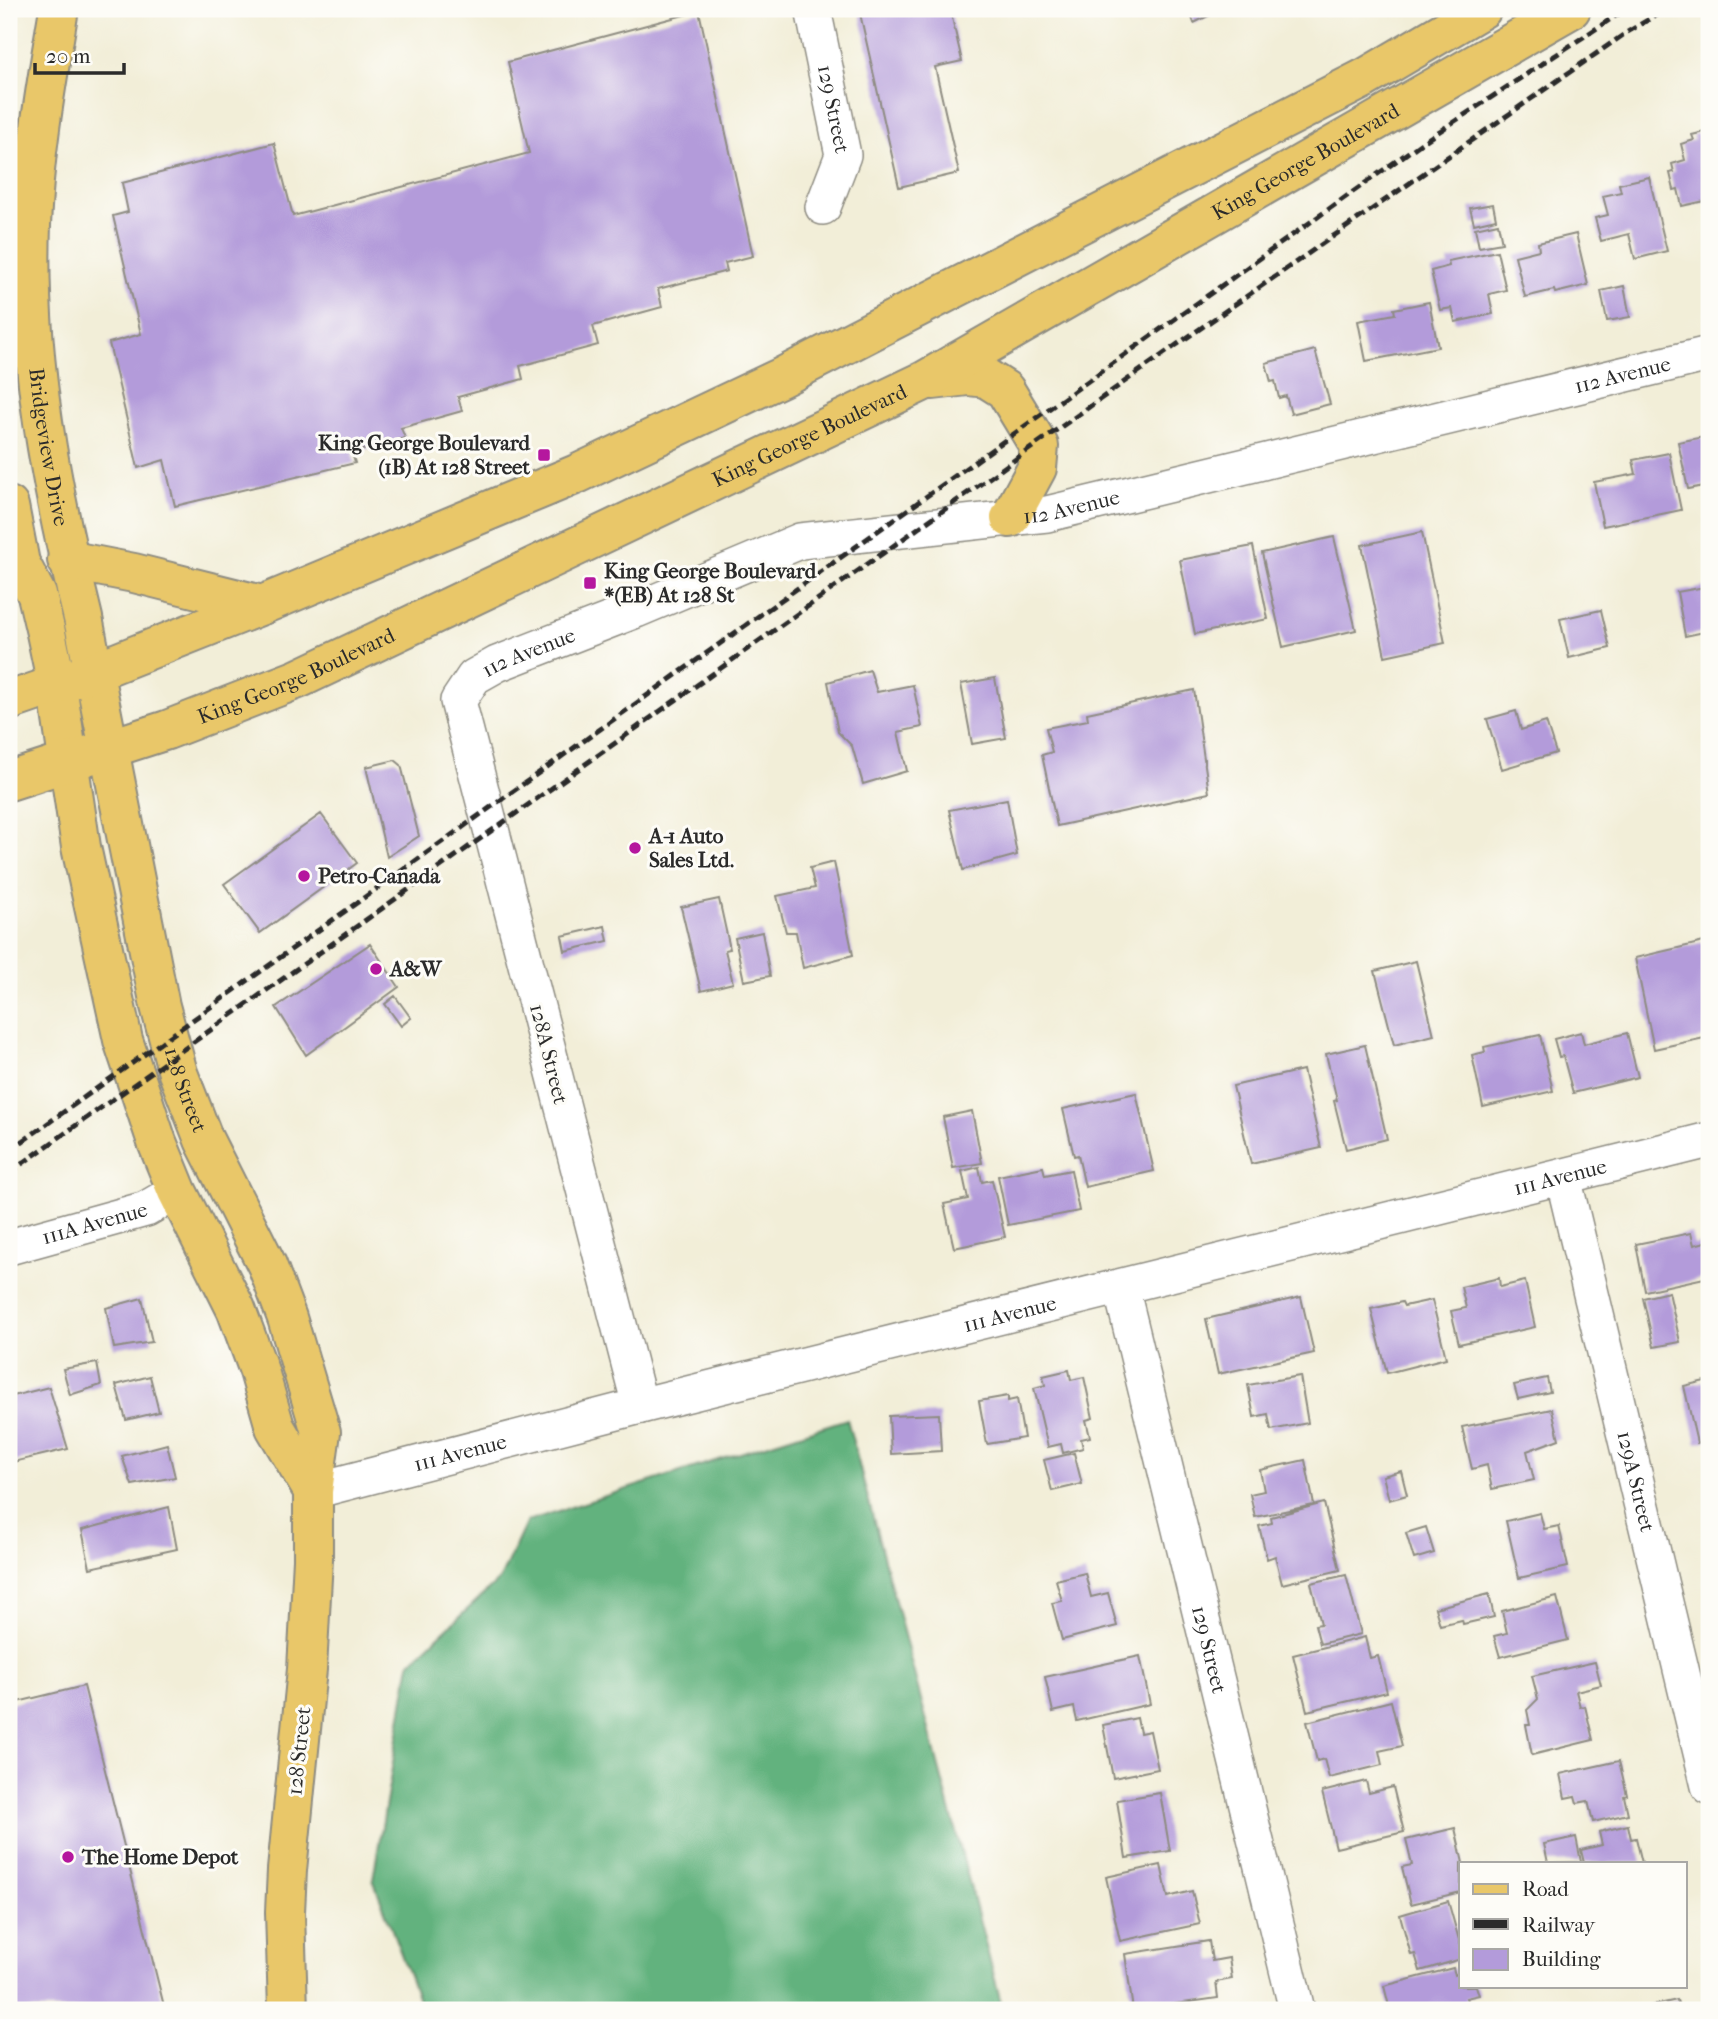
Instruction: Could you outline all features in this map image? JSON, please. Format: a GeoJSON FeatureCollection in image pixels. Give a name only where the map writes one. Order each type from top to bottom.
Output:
{"type":"FeatureCollection","features":[{"type":"Feature","properties":{"kind":"main road","name":"Bridgeview Drive"},"geometry":{"type":"LineString","coordinates":[[59,9],[38,142],[31,224],[31,295],[47,455],[93,672]]}},
{"type":"Feature","properties":{"kind":"main road","name":"King George Boulevard"},"geometry":{"type":"LineString","coordinates":[[9,701],[93,672],[262,606],[577,474],[779,378],[1365,78],[1482,9]]}},
{"type":"Feature","properties":{"kind":"main road","name":"King George Boulevard"},"geometry":{"type":"LineString","coordinates":[[9,781],[167,730],[298,679],[924,381],[1571,9]]}},
{"type":"Feature","properties":{"kind":"main road"},"geometry":{"type":"LineString","coordinates":[[924,381],[968,376],[986,378],[1005,390],[1039,446],[1037,468],[1010,518]]}},
{"type":"Feature","properties":{"kind":"main road"},"geometry":{"type":"LineString","coordinates":[[9,506],[14,576],[37,595],[57,685]]}},
{"type":"Feature","properties":{"kind":"main road"},"geometry":{"type":"LineString","coordinates":[[68,560],[134,573],[262,606]]}},
{"type":"Feature","properties":{"kind":"main road","name":"128 Street"},"geometry":{"type":"LineString","coordinates":[[93,672],[160,1006],[178,1073],[204,1140],[267,1265],[287,1318],[321,1432],[313,1491],[313,1559],[307,1670],[286,1880],[288,2010]]}},
{"type":"Feature","properties":{"kind":"main road","name":"128 Street"},"geometry":{"type":"LineString","coordinates":[[57,685],[81,847],[123,1040],[157,1142],[177,1192],[236,1309],[259,1371],[275,1427],[313,1491]]}},
{"type":"Feature","properties":{"kind":"street","name":"129 Street"},"geometry":{"type":"LineString","coordinates":[[813,9],[843,155],[823,206]]}},
{"type":"Feature","properties":{"kind":"street","name":"112 Avenue"},"geometry":{"type":"LineString","coordinates":[[458,701],[474,677],[497,664],[636,610],[800,541],[1047,514],[1709,354]]}},
{"type":"Feature","properties":{"kind":"street","name":"128A Street"},"geometry":{"type":"LineString","coordinates":[[458,701],[640,1406]]}},
{"type":"Feature","properties":{"kind":"street","name":"111 Avenue"},"geometry":{"type":"LineString","coordinates":[[313,1491],[640,1406],[1709,1140]]}},
{"type":"Feature","properties":{"kind":"street","name":"129A Street"},"geometry":{"type":"LineString","coordinates":[[1563,1177],[1709,1786]]}},
{"type":"Feature","properties":{"kind":"street","name":"111A Avenue"},"geometry":{"type":"LineString","coordinates":[[9,1247],[146,1209],[177,1192]]}},
{"type":"Feature","properties":{"kind":"street","name":"129 Street"},"geometry":{"type":"LineString","coordinates":[[1121,1287],[1297,2010]]}},
{"type":"Feature","properties":{"kind":"green space"},"geometry":{"type":"Polygon","coordinates":[[[847,1419],[1003,2010],[422,2010],[373,1879],[410,1663],[500,1579],[527,1521],[847,1419]]]}},
{"type":"Feature","properties":{"kind":"building"},"geometry":{"type":"Polygon","coordinates":[[[859,9],[950,9],[962,61],[935,67],[959,173],[899,187],[859,9]]]}},
{"type":"Feature","properties":{"kind":"building"},"geometry":{"type":"Polygon","coordinates":[[[1189,9],[1222,9],[1194,23],[1189,9]]]}},
{"type":"Feature","properties":{"kind":"building"},"geometry":{"type":"Polygon","coordinates":[[[699,11],[753,256],[725,263],[727,271],[658,289],[662,307],[593,326],[598,345],[520,366],[523,379],[458,397],[462,411],[401,428],[405,438],[352,453],[355,463],[175,506],[164,460],[138,468],[109,343],[141,334],[113,216],[128,212],[122,183],[274,143],[293,216],[529,153],[508,62],[699,11]]]}},
{"type":"Feature","properties":{"kind":"building"},"geometry":{"type":"Polygon","coordinates":[[[1708,131],[1709,200],[1682,206],[1678,189],[1674,190],[1670,173],[1674,172],[1672,164],[1685,160],[1681,144],[1694,140],[1692,135],[1708,131]]]}},
{"type":"Feature","properties":{"kind":"building"},"geometry":{"type":"Polygon","coordinates":[[[1649,177],[1667,251],[1635,259],[1629,234],[1601,241],[1595,218],[1608,215],[1603,196],[1621,192],[1619,184],[1649,177]]]}},
{"type":"Feature","properties":{"kind":"building"},"geometry":{"type":"Polygon","coordinates":[[[1493,204],[1496,219],[1474,224],[1470,208],[1493,204]]]}},
{"type":"Feature","properties":{"kind":"building"},"geometry":{"type":"Polygon","coordinates":[[[1498,223],[1502,243],[1479,247],[1475,228],[1498,223]]]}},
{"type":"Feature","properties":{"kind":"building"},"geometry":{"type":"Polygon","coordinates":[[[1576,234],[1588,285],[1525,297],[1515,256],[1539,250],[1538,243],[1576,234]]]}},
{"type":"Feature","properties":{"kind":"building"},"geometry":{"type":"Polygon","coordinates":[[[1497,251],[1506,290],[1489,294],[1493,314],[1455,322],[1452,308],[1440,310],[1431,271],[1449,266],[1448,261],[1497,251]]]}},
{"type":"Feature","properties":{"kind":"building"},"geometry":{"type":"Polygon","coordinates":[[[1624,286],[1630,317],[1607,321],[1601,291],[1624,286]]]}},
{"type":"Feature","properties":{"kind":"building"},"geometry":{"type":"Polygon","coordinates":[[[1429,302],[1438,347],[1366,361],[1358,321],[1395,314],[1394,309],[1429,302]]]}},
{"type":"Feature","properties":{"kind":"building"},"geometry":{"type":"Polygon","coordinates":[[[1315,350],[1330,404],[1291,414],[1286,396],[1279,398],[1275,381],[1271,382],[1266,363],[1315,350]]]}},
{"type":"Feature","properties":{"kind":"building"},"geometry":{"type":"Polygon","coordinates":[[[1709,436],[1709,485],[1688,489],[1678,442],[1709,436]]]}},
{"type":"Feature","properties":{"kind":"building"},"geometry":{"type":"Polygon","coordinates":[[[1669,453],[1681,510],[1603,526],[1594,482],[1636,474],[1633,460],[1669,453]]]}},
{"type":"Feature","properties":{"kind":"building"},"geometry":{"type":"Polygon","coordinates":[[[1422,532],[1445,643],[1385,656],[1362,545],[1422,532]]]}},
{"type":"Feature","properties":{"kind":"building"},"geometry":{"type":"Polygon","coordinates":[[[1334,537],[1356,630],[1283,647],[1262,553],[1334,537]]]}},
{"type":"Feature","properties":{"kind":"building"},"geometry":{"type":"Polygon","coordinates":[[[1253,546],[1268,619],[1195,634],[1180,560],[1253,546]]]}},
{"type":"Feature","properties":{"kind":"building"},"geometry":{"type":"Polygon","coordinates":[[[1705,587],[1709,631],[1685,636],[1677,592],[1705,587]]]}},
{"type":"Feature","properties":{"kind":"building"},"geometry":{"type":"Polygon","coordinates":[[[1601,610],[1610,648],[1569,658],[1560,619],[1601,610]]]}},
{"type":"Feature","properties":{"kind":"building"},"geometry":{"type":"Polygon","coordinates":[[[870,670],[877,692],[913,685],[922,727],[898,732],[907,771],[863,784],[852,746],[838,732],[828,682],[870,670]]]}},
{"type":"Feature","properties":{"kind":"building"},"geometry":{"type":"Polygon","coordinates":[[[995,678],[1006,738],[972,744],[961,684],[995,678]]]}},
{"type":"Feature","properties":{"kind":"building"},"geometry":{"type":"Polygon","coordinates":[[[1194,690],[1209,793],[1057,826],[1042,755],[1052,752],[1046,728],[1088,720],[1087,713],[1194,690]]]}},
{"type":"Feature","properties":{"kind":"building"},"geometry":{"type":"Polygon","coordinates":[[[1516,711],[1521,730],[1546,722],[1556,753],[1502,769],[1487,719],[1516,711]]]}},
{"type":"Feature","properties":{"kind":"building"},"geometry":{"type":"Polygon","coordinates":[[[395,760],[401,765],[419,836],[387,857],[366,767],[395,760]]]}},
{"type":"Feature","properties":{"kind":"building"},"geometry":{"type":"Polygon","coordinates":[[[1007,799],[1017,855],[963,870],[949,810],[1007,799]]]}},
{"type":"Feature","properties":{"kind":"building"},"geometry":{"type":"Polygon","coordinates":[[[321,814],[357,863],[260,933],[224,884],[321,814]]]}},
{"type":"Feature","properties":{"kind":"building"},"geometry":{"type":"Polygon","coordinates":[[[834,862],[853,955],[803,968],[796,932],[786,932],[777,896],[815,888],[810,868],[834,862]]]}},
{"type":"Feature","properties":{"kind":"building"},"geometry":{"type":"Polygon","coordinates":[[[719,899],[730,949],[725,950],[733,983],[701,991],[681,907],[719,899]]]}},
{"type":"Feature","properties":{"kind":"building"},"geometry":{"type":"Polygon","coordinates":[[[605,926],[608,941],[565,951],[562,936],[605,926]]]}},
{"type":"Feature","properties":{"kind":"building"},"geometry":{"type":"Polygon","coordinates":[[[762,932],[770,976],[744,981],[735,938],[762,932]]]}},
{"type":"Feature","properties":{"kind":"building"},"geometry":{"type":"Polygon","coordinates":[[[1708,941],[1709,1037],[1654,1049],[1635,958],[1708,941]]]}},
{"type":"Feature","properties":{"kind":"building"},"geometry":{"type":"Polygon","coordinates":[[[370,944],[399,987],[306,1055],[276,1007],[370,944]]]}},
{"type":"Feature","properties":{"kind":"building"},"geometry":{"type":"Polygon","coordinates":[[[1416,961],[1434,1035],[1394,1045],[1375,971],[1416,961]]]}},
{"type":"Feature","properties":{"kind":"building"},"geometry":{"type":"Polygon","coordinates":[[[395,996],[411,1018],[401,1026],[385,1004],[395,996]]]}},
{"type":"Feature","properties":{"kind":"building"},"geometry":{"type":"Polygon","coordinates":[[[1581,1032],[1584,1044],[1627,1033],[1638,1077],[1573,1093],[1563,1056],[1559,1057],[1554,1039],[1581,1032]]]}},
{"type":"Feature","properties":{"kind":"building"},"geometry":{"type":"Polygon","coordinates":[[[1540,1035],[1553,1091],[1483,1107],[1472,1055],[1485,1052],[1484,1047],[1540,1035]]]}},
{"type":"Feature","properties":{"kind":"building"},"geometry":{"type":"Polygon","coordinates":[[[1365,1045],[1387,1139],[1346,1149],[1326,1054],[1365,1045]]]}},
{"type":"Feature","properties":{"kind":"building"},"geometry":{"type":"Polygon","coordinates":[[[1303,1070],[1321,1148],[1251,1164],[1233,1086],[1303,1070]]]}},
{"type":"Feature","properties":{"kind":"building"},"geometry":{"type":"Polygon","coordinates":[[[1136,1093],[1154,1171],[1085,1187],[1078,1155],[1074,1156],[1063,1109],[1136,1093]]]}},
{"type":"Feature","properties":{"kind":"building"},"geometry":{"type":"Polygon","coordinates":[[[972,1111],[982,1163],[953,1168],[943,1117],[972,1111]]]}},
{"type":"Feature","properties":{"kind":"building"},"geometry":{"type":"Polygon","coordinates":[[[979,1167],[982,1182],[992,1180],[1005,1237],[954,1248],[944,1204],[968,1199],[962,1171],[979,1167]]]}},
{"type":"Feature","properties":{"kind":"building"},"geometry":{"type":"Polygon","coordinates":[[[1043,1167],[1045,1175],[1071,1170],[1079,1211],[1008,1225],[998,1176],[1043,1167]]]}},
{"type":"Feature","properties":{"kind":"building"},"geometry":{"type":"Polygon","coordinates":[[[1691,1233],[1694,1245],[1709,1241],[1709,1277],[1645,1291],[1636,1244],[1691,1233]]]}},
{"type":"Feature","properties":{"kind":"building"},"geometry":{"type":"Polygon","coordinates":[[[1499,1278],[1500,1287],[1525,1281],[1535,1327],[1459,1344],[1451,1311],[1466,1308],[1461,1287],[1499,1278]]]}},
{"type":"Feature","properties":{"kind":"building"},"geometry":{"type":"Polygon","coordinates":[[[1669,1292],[1680,1342],[1654,1347],[1643,1298],[1669,1292]]]}},
{"type":"Feature","properties":{"kind":"building"},"geometry":{"type":"Polygon","coordinates":[[[1301,1297],[1314,1353],[1218,1374],[1206,1319],[1301,1297]]]}},
{"type":"Feature","properties":{"kind":"building"},"geometry":{"type":"Polygon","coordinates":[[[142,1298],[152,1342],[114,1348],[106,1308],[142,1298]]]}},
{"type":"Feature","properties":{"kind":"building"},"geometry":{"type":"Polygon","coordinates":[[[1432,1300],[1446,1358],[1387,1373],[1371,1309],[1402,1302],[1404,1306],[1432,1300]]]}},
{"type":"Feature","properties":{"kind":"building"},"geometry":{"type":"Polygon","coordinates":[[[97,1363],[101,1385],[70,1395],[63,1369],[97,1363]]]}},
{"type":"Feature","properties":{"kind":"building"},"geometry":{"type":"Polygon","coordinates":[[[1069,1370],[1071,1380],[1084,1377],[1093,1418],[1086,1420],[1090,1437],[1081,1439],[1083,1448],[1063,1453],[1061,1444],[1048,1447],[1034,1388],[1045,1385],[1043,1376],[1069,1370]]]}},
{"type":"Feature","properties":{"kind":"building"},"geometry":{"type":"Polygon","coordinates":[[[150,1376],[159,1412],[126,1420],[116,1385],[150,1376]]]}},
{"type":"Feature","properties":{"kind":"building"},"geometry":{"type":"Polygon","coordinates":[[[1300,1376],[1308,1423],[1271,1430],[1268,1414],[1254,1417],[1248,1385],[1300,1376]]]}},
{"type":"Feature","properties":{"kind":"building"},"geometry":{"type":"Polygon","coordinates":[[[1547,1378],[1550,1392],[1518,1399],[1514,1385],[1547,1378]]]}},
{"type":"Feature","properties":{"kind":"building"},"geometry":{"type":"Polygon","coordinates":[[[1709,1380],[1709,1440],[1697,1443],[1684,1386],[1709,1380]]]}},
{"type":"Feature","properties":{"kind":"building"},"geometry":{"type":"Polygon","coordinates":[[[49,1387],[68,1449],[9,1463],[9,1397],[49,1387]]]}},
{"type":"Feature","properties":{"kind":"building"},"geometry":{"type":"Polygon","coordinates":[[[1008,1396],[1008,1401],[1017,1399],[1024,1438],[987,1444],[979,1401],[1008,1396]]]}},
{"type":"Feature","properties":{"kind":"building"},"geometry":{"type":"Polygon","coordinates":[[[1552,1409],[1559,1439],[1527,1451],[1534,1480],[1492,1489],[1487,1465],[1472,1469],[1462,1427],[1552,1409]]]}},
{"type":"Feature","properties":{"kind":"building"},"geometry":{"type":"Polygon","coordinates":[[[939,1414],[941,1451],[891,1454],[889,1416],[939,1414]]]}},
{"type":"Feature","properties":{"kind":"building"},"geometry":{"type":"Polygon","coordinates":[[[167,1444],[175,1477],[132,1485],[122,1456],[167,1444]]]}},
{"type":"Feature","properties":{"kind":"building"},"geometry":{"type":"Polygon","coordinates":[[[1074,1453],[1082,1484],[1052,1491],[1044,1460],[1074,1453]]]}},
{"type":"Feature","properties":{"kind":"building"},"geometry":{"type":"Polygon","coordinates":[[[1305,1460],[1314,1505],[1255,1517],[1250,1494],[1264,1491],[1260,1470],[1305,1460]]]}},
{"type":"Feature","properties":{"kind":"building"},"geometry":{"type":"Polygon","coordinates":[[[1401,1471],[1407,1495],[1389,1500],[1383,1476],[1401,1471]]]}},
{"type":"Feature","properties":{"kind":"building"},"geometry":{"type":"Polygon","coordinates":[[[1324,1503],[1340,1570],[1282,1584],[1275,1556],[1267,1559],[1259,1526],[1272,1523],[1271,1517],[1324,1503]]]}},
{"type":"Feature","properties":{"kind":"building"},"geometry":{"type":"Polygon","coordinates":[[[169,1507],[177,1549],[90,1568],[82,1530],[169,1507]]]}},
{"type":"Feature","properties":{"kind":"building"},"geometry":{"type":"Polygon","coordinates":[[[1540,1513],[1544,1529],[1559,1526],[1568,1567],[1519,1578],[1506,1521],[1540,1513]]]}},
{"type":"Feature","properties":{"kind":"building"},"geometry":{"type":"Polygon","coordinates":[[[1426,1527],[1434,1553],[1414,1559],[1406,1533],[1426,1527]]]}},
{"type":"Feature","properties":{"kind":"building"},"geometry":{"type":"Polygon","coordinates":[[[1085,1573],[1091,1597],[1108,1593],[1117,1626],[1062,1640],[1052,1603],[1062,1601],[1056,1580],[1085,1573]]]}},
{"type":"Feature","properties":{"kind":"building"},"geometry":{"type":"Polygon","coordinates":[[[1346,1575],[1361,1634],[1320,1644],[1315,1625],[1321,1624],[1311,1583],[1346,1575]]]}},
{"type":"Feature","properties":{"kind":"building"},"geometry":{"type":"Polygon","coordinates":[[[1489,1594],[1494,1617],[1463,1624],[1462,1620],[1440,1625],[1435,1608],[1489,1594]]]}},
{"type":"Feature","properties":{"kind":"building"},"geometry":{"type":"Polygon","coordinates":[[[1557,1597],[1568,1640],[1500,1657],[1494,1636],[1507,1633],[1502,1611],[1557,1597]]]}},
{"type":"Feature","properties":{"kind":"building"},"geometry":{"type":"Polygon","coordinates":[[[1365,1637],[1370,1658],[1378,1656],[1387,1692],[1307,1711],[1293,1655],[1365,1637]]]}},
{"type":"Feature","properties":{"kind":"building"},"geometry":{"type":"Polygon","coordinates":[[[1140,1656],[1150,1704],[1077,1721],[1074,1707],[1053,1712],[1045,1677],[1140,1656]]]}},
{"type":"Feature","properties":{"kind":"building"},"geometry":{"type":"Polygon","coordinates":[[[1595,1662],[1601,1685],[1576,1691],[1580,1707],[1585,1706],[1593,1740],[1532,1755],[1526,1725],[1530,1725],[1527,1710],[1538,1699],[1532,1676],[1595,1662]]]}},
{"type":"Feature","properties":{"kind":"building","name":"The Home Depot"},"geometry":{"type":"Polygon","coordinates":[[[84,1686],[165,2010],[9,2010],[9,1704],[84,1686]]]}},
{"type":"Feature","properties":{"kind":"building"},"geometry":{"type":"Polygon","coordinates":[[[1391,1701],[1402,1746],[1379,1751],[1382,1765],[1329,1778],[1324,1759],[1317,1761],[1307,1722],[1391,1701]]]}},
{"type":"Feature","properties":{"kind":"building"},"geometry":{"type":"Polygon","coordinates":[[[1137,1718],[1140,1733],[1150,1731],[1158,1769],[1113,1778],[1103,1725],[1137,1718]]]}},
{"type":"Feature","properties":{"kind":"building"},"geometry":{"type":"Polygon","coordinates":[[[1619,1761],[1627,1795],[1624,1796],[1628,1814],[1593,1822],[1588,1801],[1577,1803],[1575,1796],[1565,1798],[1560,1774],[1619,1761]]]}},
{"type":"Feature","properties":{"kind":"building"},"geometry":{"type":"Polygon","coordinates":[[[1366,1781],[1369,1793],[1393,1787],[1404,1832],[1336,1848],[1322,1792],[1366,1781]]]}},
{"type":"Feature","properties":{"kind":"building"},"geometry":{"type":"Polygon","coordinates":[[[1160,1793],[1170,1851],[1126,1858],[1117,1800],[1160,1793]]]}},
{"type":"Feature","properties":{"kind":"building"},"geometry":{"type":"Polygon","coordinates":[[[1628,1825],[1631,1839],[1636,1838],[1642,1862],[1584,1862],[1581,1850],[1602,1845],[1599,1832],[1628,1825]]]}},
{"type":"Feature","properties":{"kind":"building"},"geometry":{"type":"Polygon","coordinates":[[[1455,1828],[1463,1862],[1459,1862],[1459,1892],[1411,1904],[1402,1867],[1412,1865],[1406,1840],[1455,1828]]]}},
{"type":"Feature","properties":{"kind":"building"},"geometry":{"type":"Polygon","coordinates":[[[1576,1837],[1581,1862],[1548,1862],[1544,1844],[1576,1837]]]}},
{"type":"Feature","properties":{"kind":"building"},"geometry":{"type":"Polygon","coordinates":[[[1161,1865],[1168,1897],[1192,1891],[1200,1924],[1120,1941],[1106,1877],[1161,1865]]]}},
{"type":"Feature","properties":{"kind":"building"},"geometry":{"type":"Polygon","coordinates":[[[1448,1901],[1459,1940],[1459,1960],[1420,1971],[1415,1954],[1411,1955],[1400,1915],[1448,1901]]]}},
{"type":"Feature","properties":{"kind":"building"},"geometry":{"type":"Polygon","coordinates":[[[1209,1941],[1212,1961],[1229,1958],[1232,1979],[1216,1982],[1218,1998],[1133,2010],[1125,1954],[1209,1941]]]}},
{"type":"Feature","properties":{"kind":"building"},"geometry":{"type":"Polygon","coordinates":[[[1453,1968],[1455,1975],[1459,1974],[1459,1988],[1477,1988],[1479,1995],[1466,1998],[1470,2010],[1390,2010],[1384,1986],[1453,1968]]]}},
{"type":"Feature","properties":{"kind":"building"},"geometry":{"type":"Polygon","coordinates":[[[1677,2000],[1680,2010],[1637,2010],[1637,2009],[1677,2000]]]}},
{"type":"Feature","properties":{"kind":"railway"},"geometry":{"type":"LineString","coordinates":[[9,1151],[1420,144],[1626,9]]}},
{"type":"Feature","properties":{"kind":"railway"},"geometry":{"type":"LineString","coordinates":[[9,1173],[1175,346],[1626,33],[1666,9]]}},
{"type":"Feature","properties":{"kind":"place","name":"King George Boulevard (1B) At 128 Street"},"geometry":{"type":"Point","coordinates":[544,455]}},
{"type":"Feature","properties":{"kind":"place","name":"King George Boulevard *(EB) At 128 St"},"geometry":{"type":"Point","coordinates":[590,583]}},
{"type":"Feature","properties":{"kind":"place","name":"A-1 Auto Sales Ltd."},"geometry":{"type":"Point","coordinates":[635,848]}},
{"type":"Feature","properties":{"kind":"place","name":"Petro-Canada"},"geometry":{"type":"Point","coordinates":[304,876]}},
{"type":"Feature","properties":{"kind":"place","name":"A&W"},"geometry":{"type":"Point","coordinates":[376,969]}},
{"type":"Feature","properties":{"kind":"place","name":"The Home Depot"},"geometry":{"type":"Point","coordinates":[68,1857]}}]}
